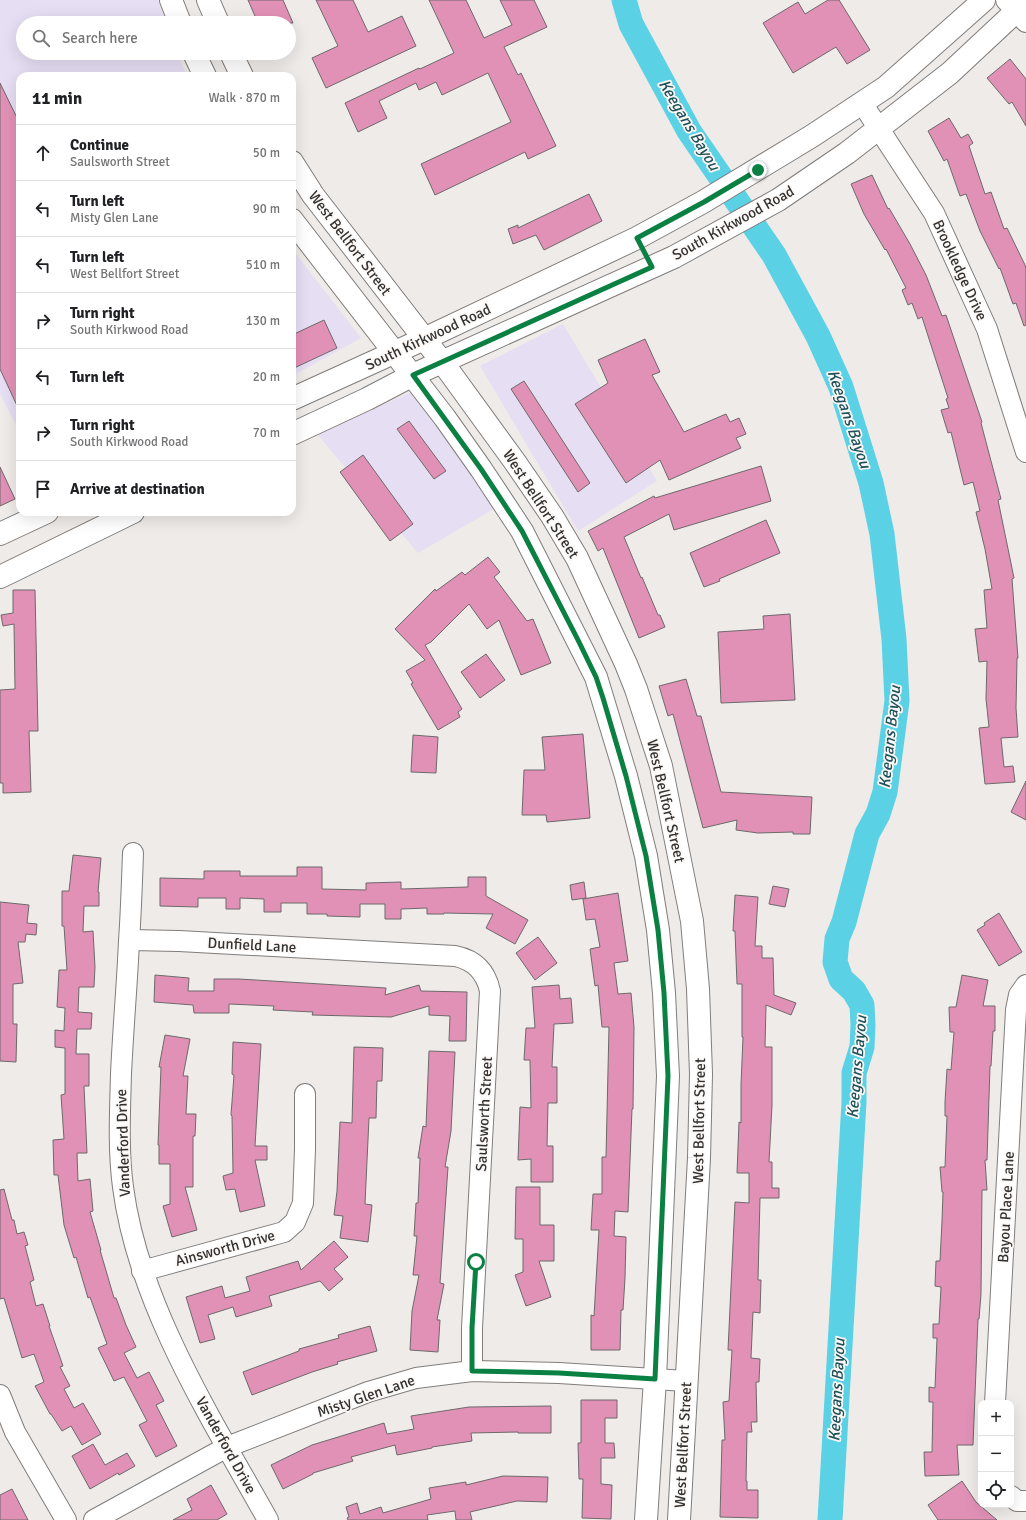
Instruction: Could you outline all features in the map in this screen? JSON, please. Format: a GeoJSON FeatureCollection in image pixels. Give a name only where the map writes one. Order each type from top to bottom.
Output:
{"type":"FeatureCollection","features":[{"type":"Feature","properties":{"kind":"main road"},"geometry":{"type":"LineString","coordinates":[[171,0],[177,16]]}},
{"type":"Feature","properties":{"kind":"main road"},"geometry":{"type":"LineString","coordinates":[[208,0],[215,16]]}},
{"type":"Feature","properties":{"kind":"main road","name":"South Kirkwood Road"},"geometry":{"type":"LineString","coordinates":[[296,397],[395,353],[637,238],[704,202],[758,170],[886,86],[984,0]]}},
{"type":"Feature","properties":{"kind":"main road","name":"South Kirkwood Road"},"geometry":{"type":"LineString","coordinates":[[296,432],[413,375],[443,363],[674,257],[778,200],[822,171],[950,73],[1019,9]]}},
{"type":"Feature","properties":{"kind":"main road"},"geometry":{"type":"LineString","coordinates":[[197,60],[203,72]]}},
{"type":"Feature","properties":{"kind":"main road","name":"West Bellfort Street"},"geometry":{"type":"LineString","coordinates":[[296,168],[313,195],[443,363],[552,516],[577,558],[626,664],[636,689],[661,766],[692,921],[698,989],[701,1074],[699,1158],[679,1520]]}},
{"type":"Feature","properties":{"kind":"main road"},"geometry":{"type":"LineString","coordinates":[[296,206],[313,195]]}},
{"type":"Feature","properties":{"kind":"main road","name":"West Bellfort Street"},"geometry":{"type":"LineString","coordinates":[[296,225],[413,375],[481,469],[522,531],[596,677],[626,776],[646,856],[658,930],[664,993],[668,1076],[655,1379],[646,1520]]}},
{"type":"Feature","properties":{"kind":"main road"},"geometry":{"type":"LineString","coordinates":[[637,238],[652,267]]}},
{"type":"Feature","properties":{"kind":"main road"},"geometry":{"type":"LineString","coordinates":[[0,534],[38,516]]}},
{"type":"Feature","properties":{"kind":"main road"},"geometry":{"type":"LineString","coordinates":[[0,577],[125,516]]}},
{"type":"Feature","properties":{"kind":"main road"},"geometry":{"type":"LineString","coordinates":[[646,856],[678,850]]}},
{"type":"Feature","properties":{"kind":"main road"},"geometry":{"type":"LineString","coordinates":[[664,993],[698,989]]}},
{"type":"Feature","properties":{"kind":"street","name":"Brookledge Drive"},"geometry":{"type":"LineString","coordinates":[[862,103],[880,127],[934,212],[987,329],[1026,452]]}},
{"type":"Feature","properties":{"kind":"street","name":"Vanderford Drive"},"geometry":{"type":"LineString","coordinates":[[133,853],[130,940],[122,1036],[120,1112],[123,1187],[130,1229],[142,1271],[166,1331],[227,1447],[268,1520]]}},
{"type":"Feature","properties":{"kind":"street","name":"Dunfield Lane"},"geometry":{"type":"LineString","coordinates":[[130,940],[187,941],[374,952]]}},
{"type":"Feature","properties":{"kind":"street","name":"Saulsworth Street"},"geometry":{"type":"LineString","coordinates":[[374,952],[455,956],[464,958],[479,968],[488,982],[490,991],[472,1328],[472,1371]]}},
{"type":"Feature","properties":{"kind":"street","name":"Bayou Place Lane"},"geometry":{"type":"LineString","coordinates":[[995,1400],[1016,1010],[1020,995],[1026,985]]}},
{"type":"Feature","properties":{"kind":"street","name":"Ainsworth Drive"},"geometry":{"type":"LineString","coordinates":[[142,1271],[284,1232],[295,1222],[303,1203],[305,1094]]}},
{"type":"Feature","properties":{"kind":"street","name":"Misty Glen Lane"},"geometry":{"type":"LineString","coordinates":[[94,1520],[227,1447],[368,1392],[416,1378],[472,1371],[559,1373],[686,1381]]}},
{"type":"Feature","properties":{"kind":"street"},"geometry":{"type":"LineString","coordinates":[[0,1395],[15,1432],[66,1520]]}},
{"type":"Feature","properties":{"kind":"street"},"geometry":{"type":"LineString","coordinates":[[1014,1498],[1017,1501],[1026,1501]]}},
{"type":"Feature","properties":{"kind":"shaded area"},"geometry":{"type":"Polygon","coordinates":[[[0,0],[158,0],[164,16],[16,16],[16,60],[180,60],[185,72],[16,72],[16,425],[0,394],[0,0]]]}},
{"type":"Feature","properties":{"kind":"shaded area"},"geometry":{"type":"Polygon","coordinates":[[[296,254],[361,338],[296,374],[296,254]]]}},
{"type":"Feature","properties":{"kind":"shaded area"},"geometry":{"type":"Polygon","coordinates":[[[563,324],[657,481],[578,531],[480,366],[563,324]]]}},
{"type":"Feature","properties":{"kind":"shaded area"},"geometry":{"type":"Polygon","coordinates":[[[414,391],[497,507],[418,553],[317,434],[414,391]]]}},
{"type":"Feature","properties":{"kind":"building"},"geometry":{"type":"Polygon","coordinates":[[[248,0],[283,0],[290,16],[255,16],[248,0]]]}},
{"type":"Feature","properties":{"kind":"building"},"geometry":{"type":"Polygon","coordinates":[[[316,0],[353,0],[368,32],[402,16],[416,46],[326,88],[312,58],[338,46],[316,0]]]}},
{"type":"Feature","properties":{"kind":"building"},"geometry":{"type":"Polygon","coordinates":[[[429,0],[466,0],[484,38],[512,25],[500,0],[534,0],[547,27],[504,47],[518,75],[521,73],[556,146],[528,159],[525,152],[435,195],[421,164],[511,122],[488,73],[442,95],[436,82],[419,90],[416,83],[379,101],[387,118],[358,132],[345,103],[454,53],[429,0]]]}},
{"type":"Feature","properties":{"kind":"building"},"geometry":{"type":"Polygon","coordinates":[[[828,0],[839,0],[870,50],[847,64],[836,47],[793,73],[763,23],[798,2],[805,14],[828,0]]]}},
{"type":"Feature","properties":{"kind":"building"},"geometry":{"type":"Polygon","coordinates":[[[1010,59],[1026,79],[1026,126],[1012,102],[1009,104],[987,78],[1010,59]]]}},
{"type":"Feature","properties":{"kind":"building"},"geometry":{"type":"Polygon","coordinates":[[[0,83],[16,116],[16,403],[0,369],[0,83]]]}},
{"type":"Feature","properties":{"kind":"building"},"geometry":{"type":"Polygon","coordinates":[[[949,118],[961,138],[968,134],[973,143],[969,146],[985,194],[991,192],[1004,229],[1007,228],[1025,265],[1026,325],[1024,326],[1016,303],[1013,304],[1000,268],[999,269],[980,231],[966,194],[960,196],[947,159],[944,161],[928,131],[949,118]]]}},
{"type":"Feature","properties":{"kind":"building"},"geometry":{"type":"Polygon","coordinates":[[[872,175],[888,209],[889,208],[910,244],[926,275],[942,316],[946,315],[982,422],[981,423],[1001,499],[998,500],[1014,578],[1012,579],[1018,658],[1016,708],[1018,737],[1001,738],[1004,767],[1013,766],[1015,782],[985,784],[979,728],[989,727],[986,699],[987,661],[979,662],[975,629],[987,628],[984,590],[992,589],[985,549],[976,512],[980,511],[973,482],[964,485],[951,432],[948,433],[941,410],[949,408],[946,399],[948,398],[922,317],[918,319],[912,303],[908,305],[902,290],[906,288],[886,249],[885,250],[864,214],[851,184],[872,175]]]}},
{"type":"Feature","properties":{"kind":"building"},"geometry":{"type":"Polygon","coordinates":[[[589,194],[602,221],[544,250],[536,235],[513,244],[508,229],[518,225],[518,228],[589,194]]]}},
{"type":"Feature","properties":{"kind":"building"},"geometry":{"type":"Polygon","coordinates":[[[324,320],[337,348],[296,367],[296,333],[324,320]]]}},
{"type":"Feature","properties":{"kind":"building"},"geometry":{"type":"Polygon","coordinates":[[[645,339],[660,372],[652,375],[684,432],[726,414],[730,422],[739,418],[746,434],[736,438],[741,448],[669,480],[660,460],[626,483],[575,404],[608,383],[598,360],[645,339]]]}},
{"type":"Feature","properties":{"kind":"building"},"geometry":{"type":"Polygon","coordinates":[[[524,381],[590,483],[578,492],[511,389],[524,381]]]}},
{"type":"Feature","properties":{"kind":"building"},"geometry":{"type":"Polygon","coordinates":[[[409,421],[446,471],[434,479],[397,429],[409,421]]]}},
{"type":"Feature","properties":{"kind":"building"},"geometry":{"type":"Polygon","coordinates":[[[363,455],[413,524],[390,541],[340,472],[363,455]]]}},
{"type":"Feature","properties":{"kind":"building"},"geometry":{"type":"Polygon","coordinates":[[[761,466],[771,501],[674,530],[669,514],[624,537],[641,578],[642,577],[658,615],[660,615],[665,627],[639,638],[603,548],[598,551],[588,531],[654,496],[655,498],[761,466]]]}},
{"type":"Feature","properties":{"kind":"building"},"geometry":{"type":"Polygon","coordinates":[[[0,467],[15,499],[0,506],[0,467]]]}},
{"type":"Feature","properties":{"kind":"building"},"geometry":{"type":"Polygon","coordinates":[[[766,520],[780,553],[704,587],[690,553],[766,520]]]}},
{"type":"Feature","properties":{"kind":"building"},"geometry":{"type":"Polygon","coordinates":[[[488,557],[500,572],[494,577],[527,621],[533,619],[551,663],[521,675],[499,620],[487,629],[469,604],[431,642],[425,645],[462,709],[458,712],[460,717],[438,730],[411,684],[413,683],[406,671],[425,660],[395,629],[435,589],[436,591],[462,572],[465,575],[488,557]]]}},
{"type":"Feature","properties":{"kind":"building"},"geometry":{"type":"Polygon","coordinates":[[[13,590],[35,590],[38,731],[29,731],[31,792],[3,793],[3,783],[0,783],[0,690],[15,689],[14,624],[3,626],[1,615],[13,613],[13,590]]]}},
{"type":"Feature","properties":{"kind":"building"},"geometry":{"type":"Polygon","coordinates":[[[790,614],[795,700],[721,703],[718,632],[764,629],[763,616],[790,614]]]}},
{"type":"Feature","properties":{"kind":"building"},"geometry":{"type":"Polygon","coordinates":[[[486,654],[505,680],[480,698],[461,672],[486,654]]]}},
{"type":"Feature","properties":{"kind":"building"},"geometry":{"type":"Polygon","coordinates":[[[686,679],[697,716],[701,716],[721,792],[812,797],[810,834],[793,834],[793,832],[758,833],[736,830],[737,820],[703,828],[673,714],[668,716],[659,686],[686,679]]]}},
{"type":"Feature","properties":{"kind":"building"},"geometry":{"type":"Polygon","coordinates":[[[583,734],[590,818],[547,822],[546,815],[522,815],[524,770],[545,770],[542,737],[583,734]]]}},
{"type":"Feature","properties":{"kind":"building"},"geometry":{"type":"Polygon","coordinates":[[[413,735],[438,737],[436,773],[411,772],[413,735]]]}},
{"type":"Feature","properties":{"kind":"building"},"geometry":{"type":"Polygon","coordinates":[[[1026,781],[1026,820],[1011,812],[1026,781]]]}},
{"type":"Feature","properties":{"kind":"building"},"geometry":{"type":"Polygon","coordinates":[[[73,855],[101,858],[98,892],[99,906],[84,906],[83,932],[93,931],[95,967],[94,987],[79,987],[78,1012],[92,1013],[91,1029],[77,1029],[76,1054],[89,1054],[89,1086],[84,1086],[87,1153],[77,1153],[78,1181],[90,1179],[93,1211],[90,1212],[100,1250],[114,1298],[116,1298],[136,1347],[124,1353],[137,1378],[149,1372],[164,1401],[156,1405],[177,1446],[156,1457],[139,1425],[147,1421],[124,1377],[114,1381],[98,1348],[107,1344],[90,1297],[88,1298],[76,1257],[74,1258],[64,1225],[58,1175],[54,1175],[53,1140],[64,1139],[61,1095],[65,1094],[65,1048],[55,1047],[55,1030],[64,1031],[65,1008],[57,1007],[59,970],[67,970],[64,926],[62,926],[62,891],[69,891],[73,855]]]}},
{"type":"Feature","properties":{"kind":"building"},"geometry":{"type":"Polygon","coordinates":[[[297,867],[322,867],[322,889],[366,890],[366,883],[401,882],[401,889],[468,887],[468,877],[486,877],[486,896],[528,920],[515,944],[486,928],[493,914],[427,914],[427,908],[401,909],[401,919],[385,919],[385,904],[360,904],[360,917],[327,916],[327,914],[307,914],[307,903],[281,903],[281,912],[264,912],[264,899],[240,898],[240,909],[226,909],[226,898],[198,898],[198,907],[160,906],[160,878],[204,879],[204,871],[240,871],[240,876],[297,876],[297,867]]]}},
{"type":"Feature","properties":{"kind":"building"},"geometry":{"type":"Polygon","coordinates":[[[584,882],[586,898],[572,900],[570,885],[584,882]]]}},
{"type":"Feature","properties":{"kind":"building"},"geometry":{"type":"Polygon","coordinates":[[[773,886],[789,889],[785,907],[769,904],[773,886]]]}},
{"type":"Feature","properties":{"kind":"building"},"geometry":{"type":"Polygon","coordinates":[[[618,893],[628,961],[614,963],[618,994],[631,993],[634,1027],[633,1109],[628,1212],[615,1211],[614,1236],[626,1237],[625,1278],[623,1310],[621,1310],[620,1350],[591,1350],[591,1315],[594,1316],[599,1230],[591,1230],[593,1194],[602,1194],[602,1157],[606,1157],[609,1027],[602,1027],[598,985],[595,986],[590,949],[600,947],[595,919],[586,920],[583,899],[618,893]]]}},
{"type":"Feature","properties":{"kind":"building"},"geometry":{"type":"Polygon","coordinates":[[[735,895],[758,897],[755,946],[762,946],[762,958],[773,958],[774,995],[796,1003],[791,1015],[766,1005],[765,1047],[772,1047],[772,1105],[769,1162],[772,1162],[772,1188],[779,1188],[779,1198],[760,1198],[758,1280],[761,1280],[760,1313],[753,1312],[751,1358],[760,1359],[759,1382],[756,1382],[757,1422],[751,1422],[752,1432],[747,1432],[746,1481],[747,1490],[758,1490],[758,1518],[720,1517],[722,1440],[725,1440],[723,1402],[729,1401],[732,1350],[728,1350],[735,1202],[749,1203],[749,1173],[737,1173],[739,1122],[741,1123],[743,1037],[742,984],[737,984],[735,931],[733,931],[735,895]]]}},
{"type":"Feature","properties":{"kind":"building"},"geometry":{"type":"Polygon","coordinates":[[[0,902],[29,905],[27,923],[37,924],[36,935],[26,934],[25,942],[18,942],[23,983],[13,984],[13,1024],[17,1024],[16,1062],[0,1061],[0,902]]]}},
{"type":"Feature","properties":{"kind":"building"},"geometry":{"type":"Polygon","coordinates":[[[999,913],[1022,952],[999,966],[977,930],[985,925],[984,923],[999,913]]]}},
{"type":"Feature","properties":{"kind":"building"},"geometry":{"type":"Polygon","coordinates":[[[538,937],[557,963],[535,980],[516,953],[538,937]]]}},
{"type":"Feature","properties":{"kind":"building"},"geometry":{"type":"Polygon","coordinates":[[[155,975],[189,978],[188,991],[214,991],[214,979],[239,979],[386,988],[385,995],[419,985],[421,991],[467,992],[466,1041],[449,1041],[450,1016],[429,1015],[429,1006],[391,1017],[312,1015],[313,1012],[273,1010],[274,1006],[229,1004],[229,1013],[194,1013],[193,1005],[154,1002],[155,975]]]}},
{"type":"Feature","properties":{"kind":"building"},"geometry":{"type":"Polygon","coordinates":[[[962,975],[988,980],[983,1006],[995,1006],[995,1031],[993,1031],[990,1066],[987,1160],[985,1160],[987,1190],[982,1190],[981,1294],[978,1319],[973,1445],[957,1445],[959,1475],[925,1476],[924,1452],[932,1452],[933,1402],[929,1402],[929,1387],[935,1388],[937,1338],[933,1338],[933,1324],[939,1324],[941,1287],[935,1286],[936,1261],[940,1261],[943,1192],[940,1167],[945,1167],[947,1116],[945,1116],[945,1102],[947,1069],[951,1070],[954,1032],[950,1032],[949,1007],[956,1007],[962,975]]]}},
{"type":"Feature","properties":{"kind":"building"},"geometry":{"type":"Polygon","coordinates":[[[559,985],[560,999],[571,998],[573,1023],[554,1024],[552,1067],[557,1067],[557,1103],[548,1103],[547,1146],[553,1146],[553,1182],[531,1182],[531,1159],[518,1160],[520,1107],[531,1108],[530,1060],[524,1060],[526,1028],[535,1028],[532,987],[559,985]]]}},
{"type":"Feature","properties":{"kind":"building"},"geometry":{"type":"Polygon","coordinates":[[[165,1035],[190,1039],[183,1076],[188,1076],[186,1114],[196,1114],[195,1136],[193,1136],[193,1187],[185,1187],[197,1230],[172,1237],[163,1206],[170,1204],[170,1164],[159,1164],[158,1145],[161,1067],[159,1067],[165,1035]]]}},
{"type":"Feature","properties":{"kind":"building"},"geometry":{"type":"Polygon","coordinates":[[[233,1042],[261,1044],[255,1146],[267,1146],[267,1160],[255,1160],[265,1206],[240,1212],[235,1189],[226,1190],[223,1176],[233,1173],[231,1115],[234,1075],[232,1074],[233,1042]]]}},
{"type":"Feature","properties":{"kind":"building"},"geometry":{"type":"Polygon","coordinates":[[[354,1047],[383,1048],[382,1081],[377,1081],[376,1118],[369,1118],[365,1204],[372,1205],[368,1242],[340,1238],[343,1216],[334,1215],[337,1191],[340,1122],[352,1123],[354,1047]]]}},
{"type":"Feature","properties":{"kind":"building"},"geometry":{"type":"Polygon","coordinates":[[[429,1051],[455,1052],[451,1131],[445,1167],[448,1167],[440,1283],[444,1284],[437,1320],[440,1320],[438,1352],[410,1350],[412,1311],[419,1275],[413,1275],[417,1236],[414,1236],[416,1203],[418,1203],[420,1158],[418,1158],[423,1126],[426,1127],[429,1051]]]}},
{"type":"Feature","properties":{"kind":"building"},"geometry":{"type":"Polygon","coordinates":[[[516,1187],[540,1187],[540,1225],[554,1225],[554,1261],[539,1261],[551,1297],[526,1306],[515,1275],[523,1272],[523,1239],[515,1239],[516,1187]]]}},
{"type":"Feature","properties":{"kind":"building"},"geometry":{"type":"Polygon","coordinates":[[[4,1189],[17,1234],[24,1232],[28,1245],[25,1246],[34,1280],[30,1282],[36,1306],[43,1304],[63,1366],[60,1367],[70,1386],[64,1389],[74,1408],[83,1403],[101,1434],[82,1445],[71,1426],[62,1431],[50,1414],[35,1386],[44,1382],[34,1354],[22,1358],[4,1298],[0,1299],[0,1190],[4,1189]]]}},
{"type":"Feature","properties":{"kind":"building"},"geometry":{"type":"Polygon","coordinates":[[[334,1241],[348,1257],[334,1269],[343,1279],[329,1291],[320,1281],[269,1296],[272,1306],[236,1317],[233,1307],[208,1315],[215,1339],[200,1343],[186,1297],[222,1286],[225,1298],[250,1291],[246,1277],[298,1261],[301,1270],[334,1241]]]}},
{"type":"Feature","properties":{"kind":"building"},"geometry":{"type":"Polygon","coordinates":[[[370,1326],[377,1351],[337,1362],[338,1364],[312,1372],[252,1395],[243,1372],[299,1351],[299,1349],[339,1338],[338,1335],[370,1326]]]}},
{"type":"Feature","properties":{"kind":"building"},"geometry":{"type":"Polygon","coordinates":[[[581,1400],[617,1400],[617,1418],[605,1418],[605,1443],[614,1443],[615,1458],[601,1458],[601,1484],[612,1485],[611,1519],[582,1518],[583,1479],[579,1479],[578,1443],[581,1443],[581,1400]]]}},
{"type":"Feature","properties":{"kind":"building"},"geometry":{"type":"Polygon","coordinates":[[[551,1406],[551,1433],[471,1433],[472,1441],[432,1447],[397,1455],[395,1445],[351,1457],[353,1461],[313,1473],[283,1489],[271,1465],[312,1445],[384,1423],[387,1434],[414,1429],[411,1416],[469,1407],[551,1406]]]}},
{"type":"Feature","properties":{"kind":"building"},"geometry":{"type":"Polygon","coordinates":[[[93,1444],[105,1465],[127,1453],[135,1466],[119,1475],[118,1473],[90,1489],[72,1456],[93,1444]]]}},
{"type":"Feature","properties":{"kind":"building"},"geometry":{"type":"Polygon","coordinates":[[[503,1476],[548,1477],[547,1502],[517,1501],[470,1512],[472,1520],[456,1520],[455,1511],[427,1515],[428,1520],[348,1520],[347,1518],[349,1517],[346,1507],[357,1503],[360,1514],[381,1507],[383,1513],[431,1499],[429,1488],[466,1482],[466,1485],[503,1476]]]}},
{"type":"Feature","properties":{"kind":"building"},"geometry":{"type":"Polygon","coordinates":[[[962,1481],[978,1504],[978,1508],[983,1508],[997,1520],[938,1520],[928,1505],[962,1481]]]}},
{"type":"Feature","properties":{"kind":"building"},"geometry":{"type":"Polygon","coordinates":[[[211,1485],[227,1514],[217,1520],[173,1520],[192,1510],[187,1499],[211,1485]]]}},
{"type":"Feature","properties":{"kind":"building"},"geometry":{"type":"Polygon","coordinates":[[[12,1489],[28,1520],[0,1520],[0,1495],[12,1489]]]}},
{"type":"Feature","properties":{"kind":"waterway","name":"Keegans Bayou"},"geometry":{"type":"LineString","coordinates":[[624,0],[631,24],[689,131],[774,255],[818,336],[841,387],[871,483],[882,534],[894,639],[897,701],[885,792],[878,814],[867,834],[844,922],[837,939],[835,962],[841,979],[854,991],[862,1005],[863,1025],[862,1047],[854,1073],[854,1102],[830,1520]]}},
{"type":"Feature","properties":{"kind":"route"},"geometry":{"type":"LineString","coordinates":[[476,1262],[472,1328],[472,1371],[559,1373],[655,1379],[668,1076],[664,993],[658,930],[646,856],[626,776],[596,677],[522,531],[481,469],[413,375],[443,363],[652,267],[637,238],[704,202],[758,170]]}}]}
